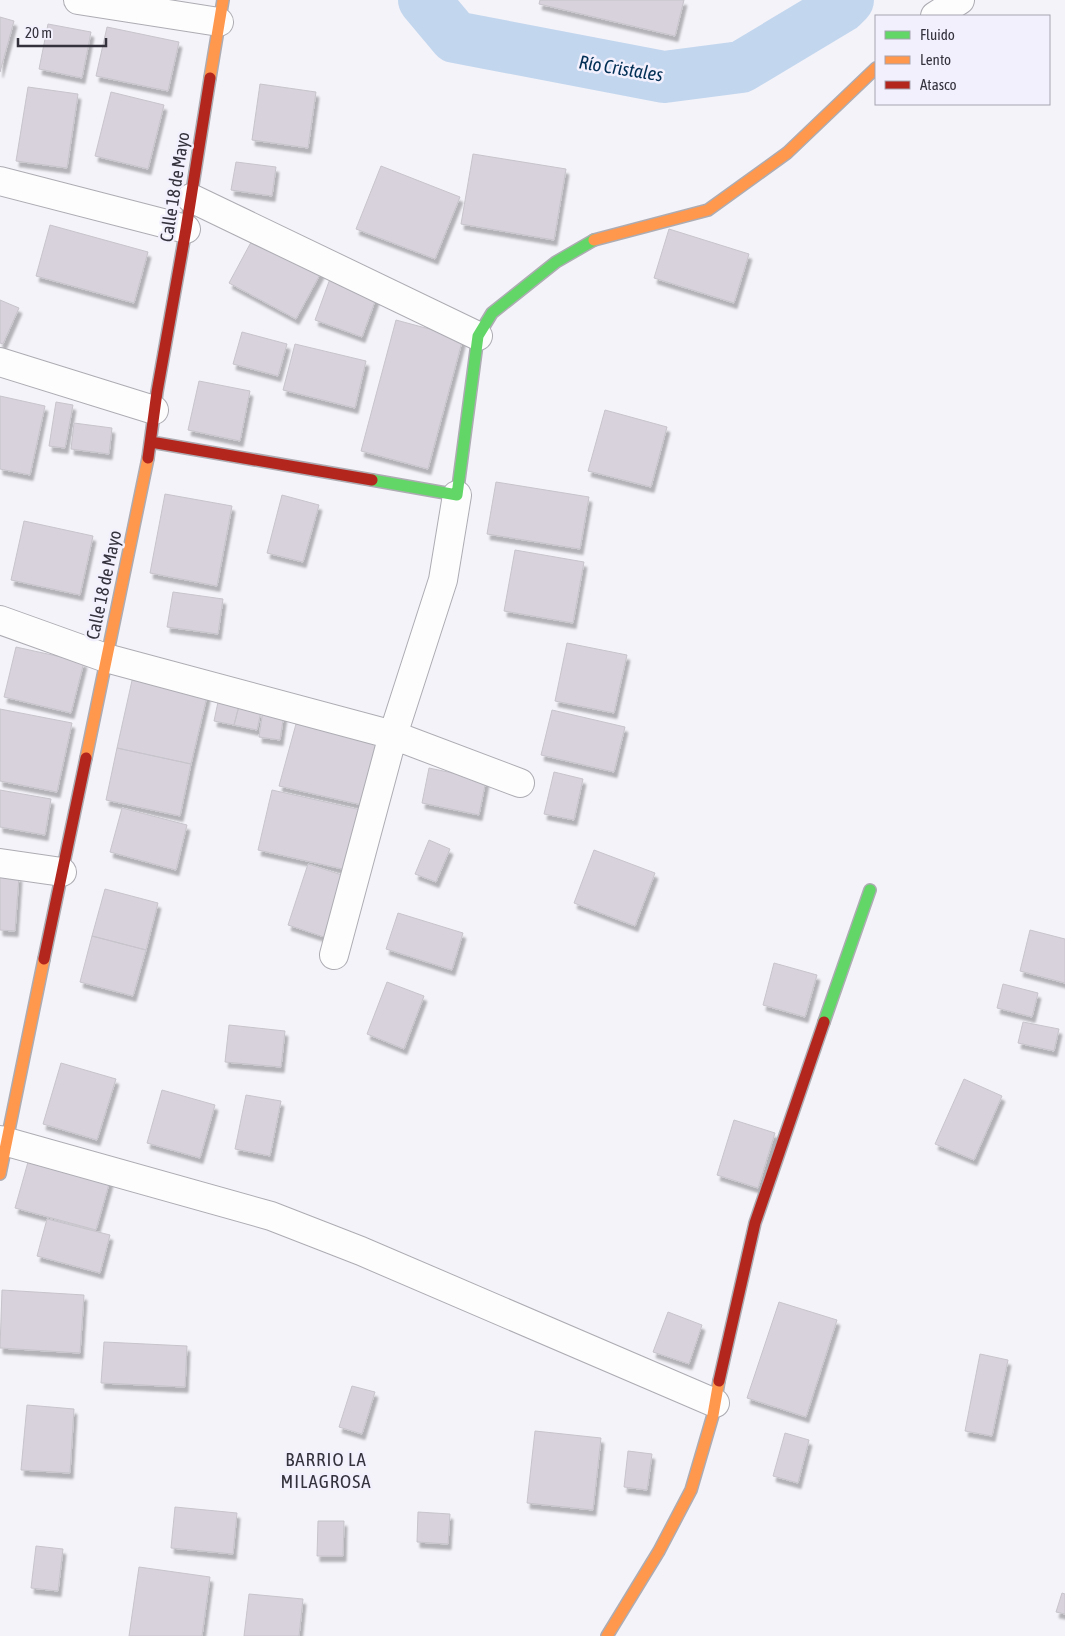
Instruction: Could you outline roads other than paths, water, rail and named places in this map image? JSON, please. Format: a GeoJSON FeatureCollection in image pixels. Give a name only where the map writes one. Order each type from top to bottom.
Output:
{"type":"FeatureCollection","features":[{"type":"Feature","properties":{"kind":"street"},"geometry":{"type":"LineString","coordinates":[[78,0],[221,11]]}},
{"type":"Feature","properties":{"kind":"street"},"geometry":{"type":"LineString","coordinates":[[937,15],[960,0]]}},
{"type":"Feature","properties":{"kind":"street","name":"Calle 18 de Mayo"},"geometry":{"type":"LineString","coordinates":[[0,1174],[3,1141],[62,872],[151,442],[154,410],[186,229],[221,11]]}},
{"type":"Feature","properties":{"kind":"street"},"geometry":{"type":"LineString","coordinates":[[334,955],[393,735],[443,580],[457,495],[478,336],[492,313],[556,262],[598,238],[708,210],[787,153],[875,69]]}},
{"type":"Feature","properties":{"kind":"street"},"geometry":{"type":"LineString","coordinates":[[0,181],[186,229]]}},
{"type":"Feature","properties":{"kind":"street"},"geometry":{"type":"LineString","coordinates":[[191,198],[478,336]]}},
{"type":"Feature","properties":{"kind":"street"},"geometry":{"type":"LineString","coordinates":[[0,362],[154,410]]}},
{"type":"Feature","properties":{"kind":"street"},"geometry":{"type":"LineString","coordinates":[[151,442],[457,495]]}},
{"type":"Feature","properties":{"kind":"street"},"geometry":{"type":"LineString","coordinates":[[0,620],[106,658],[393,735],[520,783]]}},
{"type":"Feature","properties":{"kind":"street"},"geometry":{"type":"LineString","coordinates":[[0,863],[62,872]]}},
{"type":"Feature","properties":{"kind":"street"},"geometry":{"type":"LineString","coordinates":[[608,1636],[659,1551],[691,1490],[713,1415],[722,1364],[755,1223],[870,890]]}},
{"type":"Feature","properties":{"kind":"street"},"geometry":{"type":"LineString","coordinates":[[3,1141],[270,1216],[361,1252],[715,1402]]}},
{"type":"Feature","properties":{"kind":"waterway","name":"Río Cristales"},"geometry":{"type":"LineString","coordinates":[[424,0],[455,37],[664,77],[741,67],[841,7],[848,0]]}},
{"type":"Feature","properties":{"kind":"district","name":"BARRIO LA MILAGROSA"},"geometry":{"type":"Point","coordinates":[326,1470]}}]}
